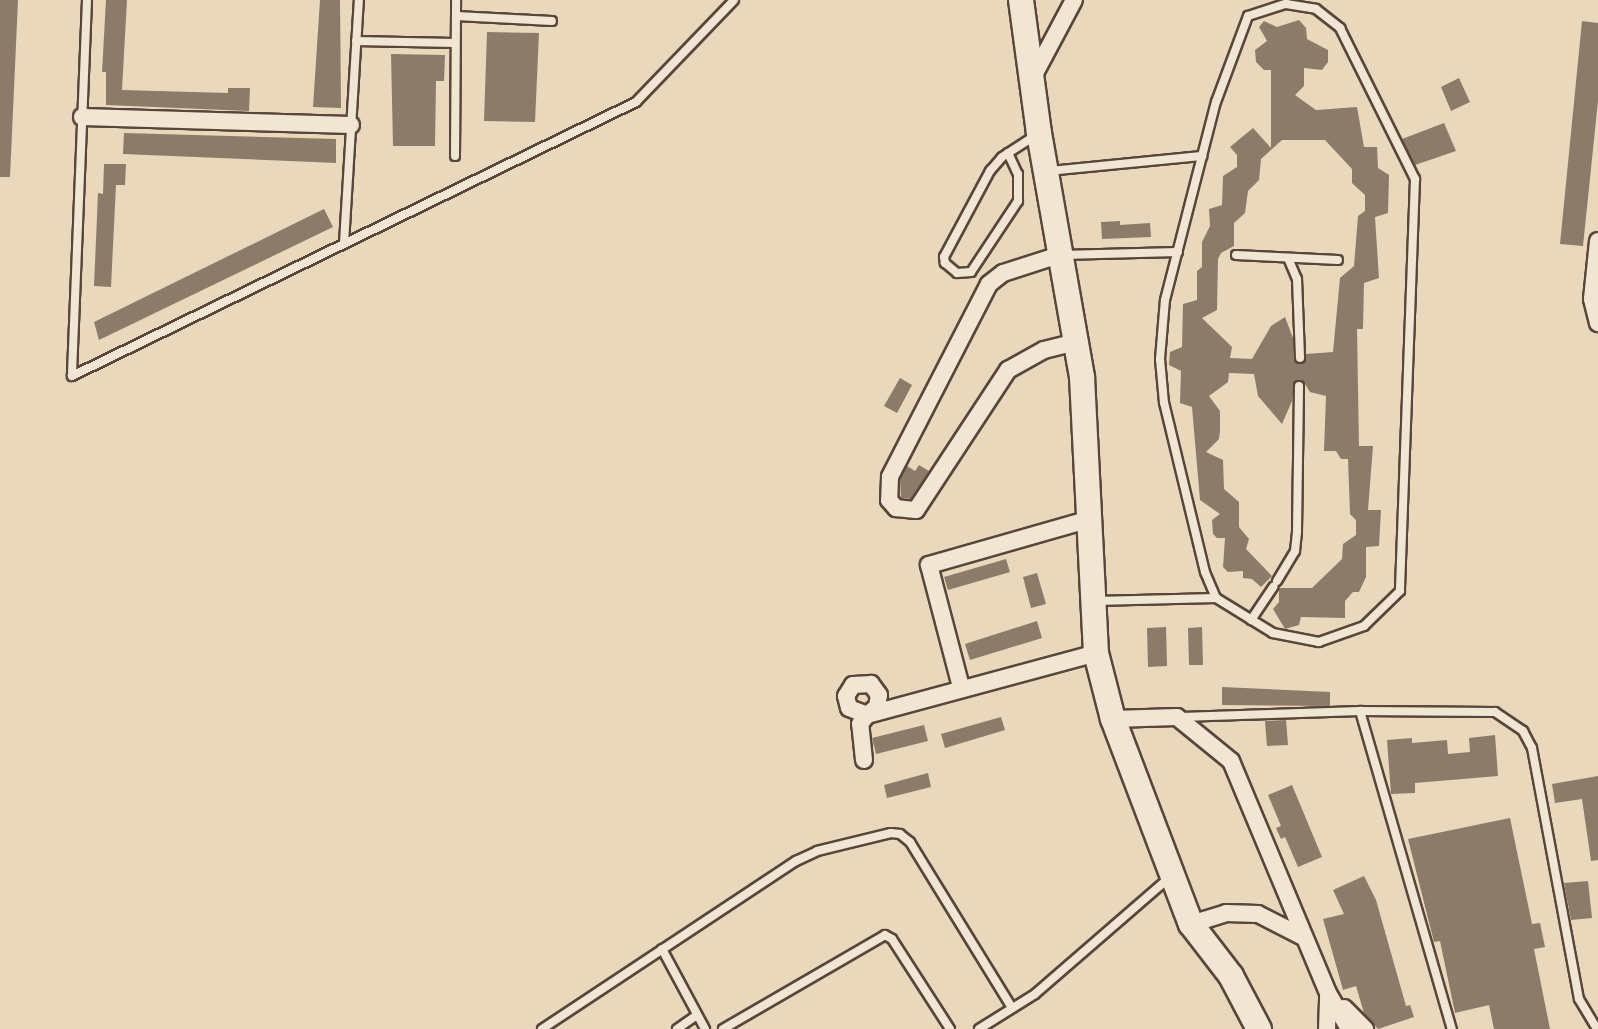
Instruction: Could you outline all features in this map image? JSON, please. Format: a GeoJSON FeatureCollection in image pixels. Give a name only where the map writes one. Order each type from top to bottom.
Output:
{"type":"FeatureCollection","features":[{"type":"Feature","properties":{"kind":"street"},"geometry":{"type":"LineString","coordinates":[[1021,0],[1045,171],[1082,377],[1096,653],[1113,719],[1191,924],[1231,976],[1259,1029]]}},
{"type":"Feature","properties":{"kind":"street"},"geometry":{"type":"LineString","coordinates":[[1033,77],[1074,0]]}},
{"type":"Feature","properties":{"kind":"street"},"geometry":{"type":"LineString","coordinates":[[82,117],[351,125]]}},
{"type":"Feature","properties":{"kind":"street"},"geometry":{"type":"LineString","coordinates":[[1598,242],[1592,298],[1598,322]]}},
{"type":"Feature","properties":{"kind":"street"},"geometry":{"type":"LineString","coordinates":[[1059,255],[1004,273],[989,284],[890,477],[889,500],[896,508],[916,510],[1008,370],[1044,350],[1075,342]]}},
{"type":"Feature","properties":{"kind":"street"},"geometry":{"type":"LineString","coordinates":[[961,687],[929,565],[1090,519]]}},
{"type":"Feature","properties":{"kind":"street"},"geometry":{"type":"LineString","coordinates":[[864,760],[859,729],[867,715],[961,687],[1096,653]]}},
{"type":"Feature","properties":{"kind":"street"},"geometry":{"type":"LineString","coordinates":[[1113,719],[1177,717],[1231,761],[1303,937],[1328,993],[1349,1029]]}},
{"type":"Feature","properties":{"kind":"street"},"geometry":{"type":"LineString","coordinates":[[1191,924],[1226,913],[1258,914],[1303,937]]}},
{"type":"Feature","properties":{"kind":"street"},"geometry":{"type":"LineString","coordinates":[[1327,1029],[1328,993]]}},
{"type":"Feature","properties":{"kind":"street"},"geometry":{"type":"LineString","coordinates":[[1328,993],[1365,1029]]}},
{"type":"Feature","properties":{"kind":"lane"},"geometry":{"type":"LineString","coordinates":[[87,0],[72,376],[636,102],[734,0]]}},
{"type":"Feature","properties":{"kind":"lane"},"geometry":{"type":"LineString","coordinates":[[344,243],[358,0]]}},
{"type":"Feature","properties":{"kind":"lane"},"geometry":{"type":"LineString","coordinates":[[455,156],[456,0]]}},
{"type":"Feature","properties":{"kind":"lane"},"geometry":{"type":"LineString","coordinates":[[1095,601],[1216,598],[1273,633],[1319,642],[1364,626],[1400,591],[1415,179],[1340,27],[1316,9],[1286,4],[1248,16],[1216,102],[1165,300],[1160,359],[1164,403],[1205,572],[1216,598]]}},
{"type":"Feature","properties":{"kind":"lane"},"geometry":{"type":"LineString","coordinates":[[456,16],[552,21]]}},
{"type":"Feature","properties":{"kind":"lane"},"geometry":{"type":"LineString","coordinates":[[356,41],[455,43]]}},
{"type":"Feature","properties":{"kind":"lane"},"geometry":{"type":"LineString","coordinates":[[1008,153],[1018,174],[1018,201],[971,272],[957,273],[945,264],[944,257],[990,171],[1008,153],[1039,133]]}},
{"type":"Feature","properties":{"kind":"lane"},"geometry":{"type":"LineString","coordinates":[[1045,171],[1202,156]]}},
{"type":"Feature","properties":{"kind":"lane"},"geometry":{"type":"LineString","coordinates":[[1059,255],[1178,252]]}},
{"type":"Feature","properties":{"kind":"lane"},"geometry":{"type":"LineString","coordinates":[[1236,255],[1338,260]]}},
{"type":"Feature","properties":{"kind":"lane"},"geometry":{"type":"LineString","coordinates":[[1288,258],[1297,279],[1300,358]]}},
{"type":"Feature","properties":{"kind":"lane"},"geometry":{"type":"LineString","coordinates":[[1251,620],[1295,551],[1298,531],[1299,386]]}},
{"type":"Feature","properties":{"kind":"lane"},"geometry":{"type":"LineString","coordinates":[[1177,717],[1360,711],[1495,712],[1523,731],[1532,748],[1579,999],[1597,1029]]}},
{"type":"Feature","properties":{"kind":"lane"},"geometry":{"type":"LineString","coordinates":[[1360,711],[1452,1029]]}},
{"type":"Feature","properties":{"kind":"lane"},"geometry":{"type":"LineString","coordinates":[[542,1029],[662,949],[817,851],[900,834],[910,842],[1012,1008]]}},
{"type":"Feature","properties":{"kind":"lane"},"geometry":{"type":"LineString","coordinates":[[980,1029],[1049,982],[1173,875]]}},
{"type":"Feature","properties":{"kind":"lane"},"geometry":{"type":"LineString","coordinates":[[723,1029],[885,935],[892,939],[950,1029]]}},
{"type":"Feature","properties":{"kind":"lane"},"geometry":{"type":"LineString","coordinates":[[662,949],[705,1029]]}},
{"type":"Feature","properties":{"kind":"lane"},"geometry":{"type":"LineString","coordinates":[[677,1029],[698,1015]]}},
{"type":"Feature","properties":{"kind":"building"},"geometry":{"type":"Polygon","coordinates":[[[0,0],[18,0],[10,177],[0,177],[0,0]]]}},
{"type":"Feature","properties":{"kind":"building"},"geometry":{"type":"Polygon","coordinates":[[[106,0],[127,0],[122,90],[228,93],[228,88],[250,88],[249,111],[106,105],[106,72],[102,72],[106,0]]]}},
{"type":"Feature","properties":{"kind":"building"},"geometry":{"type":"Polygon","coordinates":[[[320,0],[340,0],[341,108],[313,107],[320,0]]]}},
{"type":"Feature","properties":{"kind":"building"},"geometry":{"type":"Polygon","coordinates":[[[1299,20],[1306,28],[1307,39],[1328,50],[1328,62],[1322,70],[1304,68],[1304,86],[1295,95],[1316,110],[1357,107],[1364,147],[1377,147],[1378,168],[1389,175],[1388,213],[1375,217],[1379,278],[1364,283],[1363,329],[1357,329],[1359,446],[1373,446],[1368,510],[1381,510],[1379,546],[1366,547],[1366,577],[1359,592],[1353,592],[1345,601],[1345,618],[1301,617],[1299,625],[1285,629],[1273,609],[1279,602],[1279,588],[1312,588],[1342,559],[1343,544],[1356,535],[1356,520],[1350,514],[1348,459],[1341,459],[1336,451],[1324,451],[1326,396],[1310,392],[1303,381],[1295,381],[1292,401],[1282,424],[1258,396],[1254,374],[1229,373],[1228,382],[1209,396],[1220,411],[1220,431],[1219,439],[1206,452],[1223,460],[1224,489],[1239,502],[1239,527],[1249,539],[1246,549],[1272,576],[1261,587],[1252,579],[1243,578],[1243,571],[1228,572],[1223,567],[1225,538],[1217,538],[1213,534],[1212,520],[1220,514],[1200,500],[1192,407],[1180,403],[1181,371],[1169,365],[1170,352],[1182,347],[1183,304],[1197,300],[1197,271],[1202,267],[1202,242],[1210,226],[1209,209],[1222,205],[1223,176],[1237,167],[1237,155],[1230,147],[1253,128],[1271,148],[1271,70],[1264,70],[1256,62],[1255,50],[1267,41],[1259,27],[1264,21],[1277,27],[1299,20]],[[1282,140],[1261,159],[1259,180],[1248,191],[1245,213],[1234,223],[1234,246],[1221,253],[1218,259],[1217,310],[1202,318],[1232,347],[1230,358],[1252,359],[1271,326],[1285,317],[1293,338],[1294,361],[1301,364],[1306,354],[1333,352],[1340,278],[1354,266],[1358,216],[1365,211],[1365,195],[1352,183],[1352,169],[1325,140],[1282,140]]]}},
{"type":"Feature","properties":{"kind":"building"},"geometry":{"type":"Polygon","coordinates":[[[1582,21],[1598,23],[1598,101],[1583,246],[1560,244],[1582,21]]]}},
{"type":"Feature","properties":{"kind":"building"},"geometry":{"type":"Polygon","coordinates":[[[487,32],[539,33],[535,122],[484,121],[487,32]]]}},
{"type":"Feature","properties":{"kind":"building"},"geometry":{"type":"Polygon","coordinates":[[[391,54],[445,55],[444,81],[436,81],[435,146],[393,146],[391,54]]]}},
{"type":"Feature","properties":{"kind":"building"},"geometry":{"type":"Polygon","coordinates":[[[1459,78],[1470,102],[1451,111],[1441,87],[1459,78]]]}},
{"type":"Feature","properties":{"kind":"building"},"geometry":{"type":"Polygon","coordinates":[[[1444,123],[1456,151],[1415,165],[1402,139],[1444,123]]]}},
{"type":"Feature","properties":{"kind":"building"},"geometry":{"type":"Polygon","coordinates":[[[124,133],[336,139],[336,163],[123,154],[124,133]]]}},
{"type":"Feature","properties":{"kind":"building"},"geometry":{"type":"Polygon","coordinates":[[[104,164],[126,164],[125,185],[116,185],[111,287],[94,286],[98,193],[103,194],[104,164]]]}},
{"type":"Feature","properties":{"kind":"building"},"geometry":{"type":"Polygon","coordinates":[[[324,209],[333,227],[99,340],[94,322],[324,209]]]}},
{"type":"Feature","properties":{"kind":"building"},"geometry":{"type":"Polygon","coordinates":[[[1120,221],[1120,225],[1150,223],[1151,237],[1102,239],[1101,222],[1120,221]]]}},
{"type":"Feature","properties":{"kind":"building"},"geometry":{"type":"Polygon","coordinates":[[[900,378],[912,385],[897,413],[884,406],[900,378]]]}},
{"type":"Feature","properties":{"kind":"building"},"geometry":{"type":"Polygon","coordinates":[[[919,465],[929,471],[911,499],[901,498],[900,480],[907,466],[915,471],[919,465]]]}},
{"type":"Feature","properties":{"kind":"building"},"geometry":{"type":"Polygon","coordinates":[[[1006,559],[1010,572],[948,590],[944,577],[1006,559]]]}},
{"type":"Feature","properties":{"kind":"building"},"geometry":{"type":"Polygon","coordinates":[[[1037,573],[1046,604],[1031,608],[1023,577],[1037,573]]]}},
{"type":"Feature","properties":{"kind":"building"},"geometry":{"type":"Polygon","coordinates":[[[1037,621],[1042,638],[970,660],[965,644],[1037,621]]]}},
{"type":"Feature","properties":{"kind":"building"},"geometry":{"type":"Polygon","coordinates":[[[1166,627],[1167,666],[1148,667],[1147,628],[1166,627]]]}},
{"type":"Feature","properties":{"kind":"building"},"geometry":{"type":"Polygon","coordinates":[[[1202,627],[1203,665],[1189,665],[1188,628],[1202,627]]]}},
{"type":"Feature","properties":{"kind":"building"},"geometry":{"type":"Polygon","coordinates":[[[1222,687],[1330,692],[1330,706],[1222,705],[1222,687]]]}},
{"type":"Feature","properties":{"kind":"building"},"geometry":{"type":"Polygon","coordinates":[[[1001,717],[1005,730],[945,748],[941,734],[1001,717]]]}},
{"type":"Feature","properties":{"kind":"building"},"geometry":{"type":"Polygon","coordinates":[[[1286,720],[1288,745],[1267,746],[1265,721],[1286,720]]]}},
{"type":"Feature","properties":{"kind":"building"},"geometry":{"type":"Polygon","coordinates":[[[924,725],[928,741],[876,754],[872,738],[924,725]]]}},
{"type":"Feature","properties":{"kind":"building"},"geometry":{"type":"Polygon","coordinates":[[[1495,735],[1498,776],[1415,783],[1415,793],[1391,794],[1387,740],[1412,738],[1412,743],[1447,740],[1448,754],[1470,752],[1469,738],[1495,735]]]}},
{"type":"Feature","properties":{"kind":"building"},"geometry":{"type":"Polygon","coordinates":[[[928,773],[931,787],[887,798],[884,785],[928,773]]]}},
{"type":"Feature","properties":{"kind":"building"},"geometry":{"type":"Polygon","coordinates":[[[1598,776],[1598,860],[1591,861],[1582,799],[1555,803],[1552,784],[1598,776]]]}},
{"type":"Feature","properties":{"kind":"building"},"geometry":{"type":"Polygon","coordinates":[[[1292,785],[1322,857],[1298,867],[1285,837],[1281,839],[1276,828],[1281,826],[1268,795],[1292,785]]]}},
{"type":"Feature","properties":{"kind":"building"},"geometry":{"type":"Polygon","coordinates":[[[1510,818],[1532,924],[1540,923],[1545,947],[1534,949],[1550,1029],[1494,1029],[1489,1005],[1455,1013],[1440,941],[1434,942],[1408,839],[1510,818]]]}},
{"type":"Feature","properties":{"kind":"building"},"geometry":{"type":"Polygon","coordinates":[[[1364,876],[1376,900],[1406,1006],[1410,1005],[1414,1017],[1378,1029],[1364,1013],[1356,986],[1343,990],[1323,919],[1344,914],[1333,890],[1364,876]]]}},
{"type":"Feature","properties":{"kind":"building"},"geometry":{"type":"Polygon","coordinates":[[[1588,881],[1592,918],[1571,920],[1564,883],[1588,881]]]}}]}
